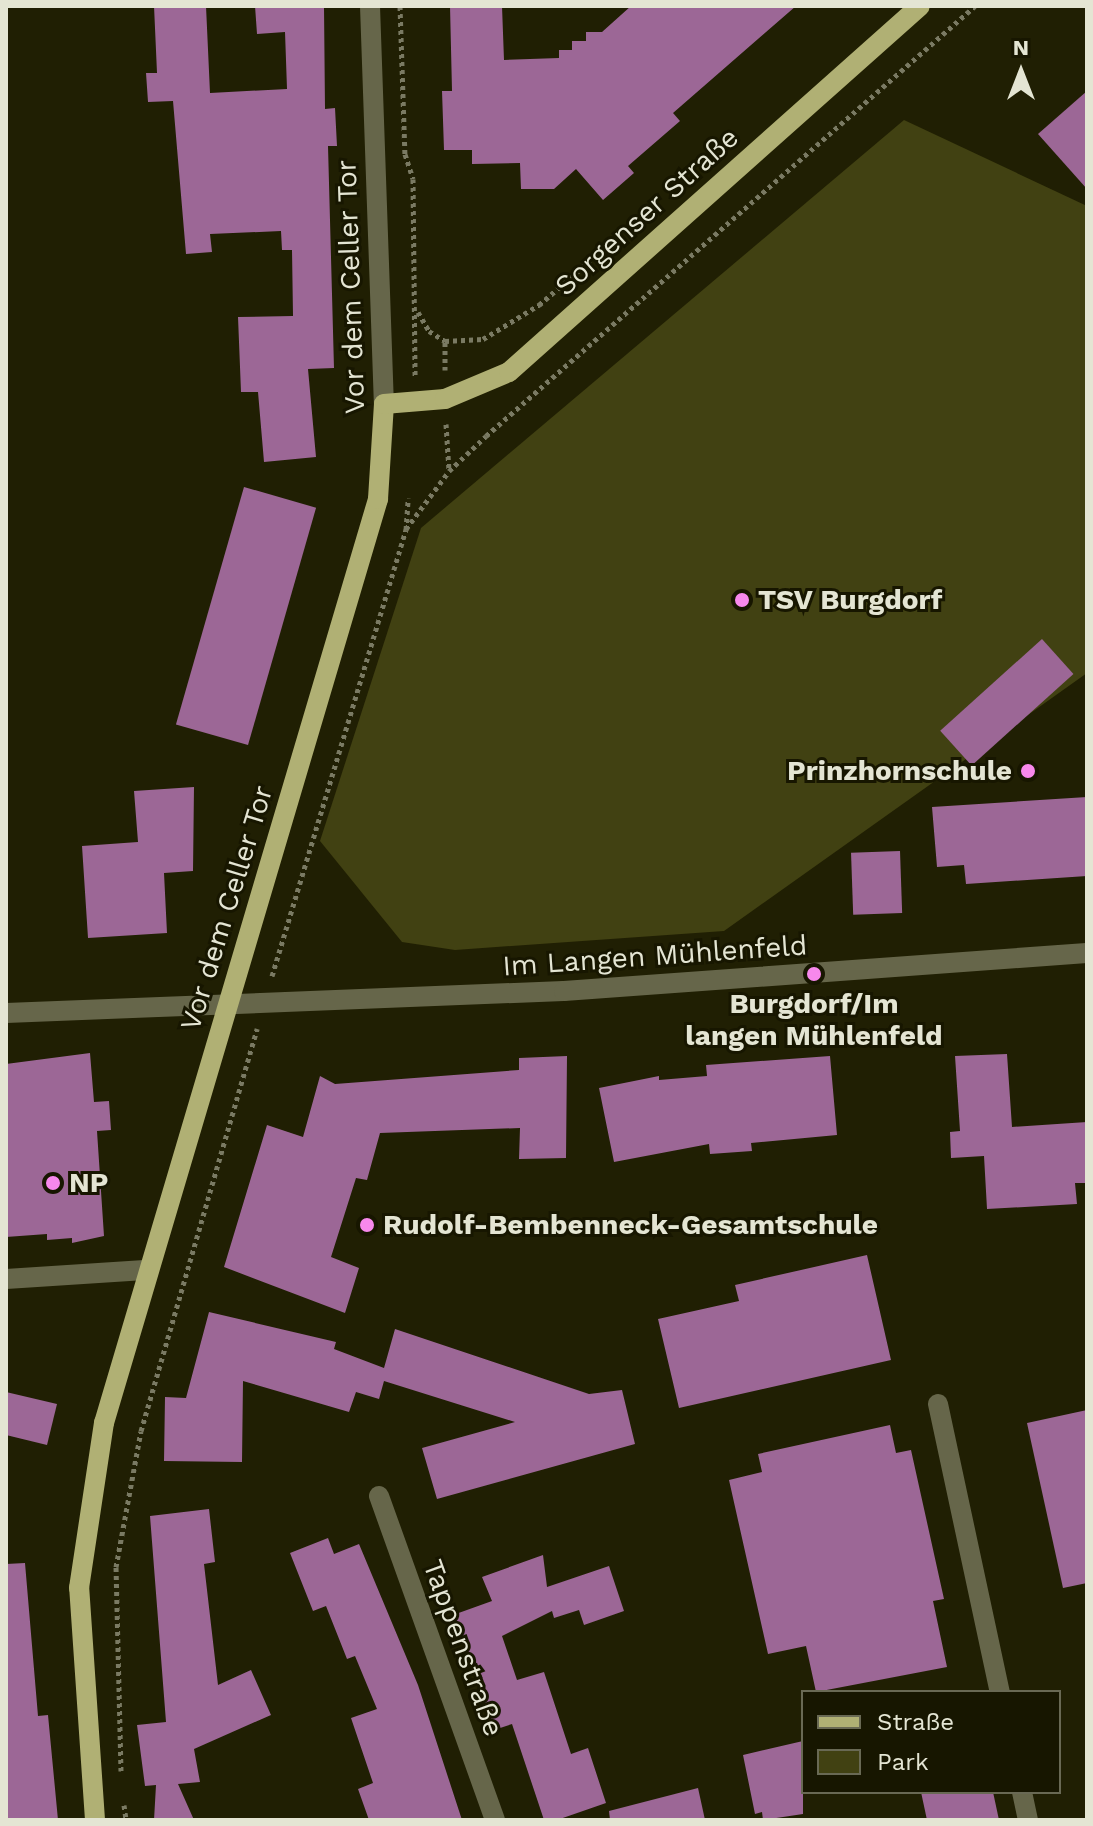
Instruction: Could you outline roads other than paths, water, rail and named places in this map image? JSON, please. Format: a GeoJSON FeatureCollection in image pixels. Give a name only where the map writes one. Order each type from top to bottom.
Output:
{"type":"FeatureCollection","features":[{"type":"Feature","properties":{"kind":"main road","name":"Sorgenser Straße"},"geometry":{"type":"LineString","coordinates":[[384,404],[445,399],[509,372],[920,6]]}},
{"type":"Feature","properties":{"kind":"main road","name":"Vor dem Celler Tor"},"geometry":{"type":"LineString","coordinates":[[95,1820],[79,1588],[104,1423],[145,1270],[378,499],[384,404]]}},
{"type":"Feature","properties":{"kind":"street","name":"Vor dem Celler Tor"},"geometry":{"type":"LineString","coordinates":[[370,6],[384,404]]}},
{"type":"Feature","properties":{"kind":"street","name":"Im Langen Mühlenfeld"},"geometry":{"type":"LineString","coordinates":[[6,1013],[107,1005],[227,1005],[564,991],[1087,953]]}},
{"type":"Feature","properties":{"kind":"street"},"geometry":{"type":"LineString","coordinates":[[6,1279],[145,1270]]}},
{"type":"Feature","properties":{"kind":"street"},"geometry":{"type":"LineString","coordinates":[[938,1404],[1000,1690]]}},
{"type":"Feature","properties":{"kind":"street","name":"Tappenstraße"},"geometry":{"type":"LineString","coordinates":[[379,1496],[495,1820]]}},
{"type":"Feature","properties":{"kind":"street"},"geometry":{"type":"LineString","coordinates":[[1022,1794],[1028,1820]]}},
{"type":"Feature","properties":{"kind":"place","name":"TSV Burgdorf"},"geometry":{"type":"Point","coordinates":[742,600]}},
{"type":"Feature","properties":{"kind":"place","name":"Prinzhornschule"},"geometry":{"type":"Point","coordinates":[1028,771]}},
{"type":"Feature","properties":{"kind":"place","name":"Burgdorf/Im langen Mühlenfeld"},"geometry":{"type":"Point","coordinates":[814,974]}},
{"type":"Feature","properties":{"kind":"place","name":"NP"},"geometry":{"type":"Point","coordinates":[53,1183]}},
{"type":"Feature","properties":{"kind":"place","name":"Rudolf-Bembenneck-Gesamtschule"},"geometry":{"type":"Point","coordinates":[367,1225]}}]}
